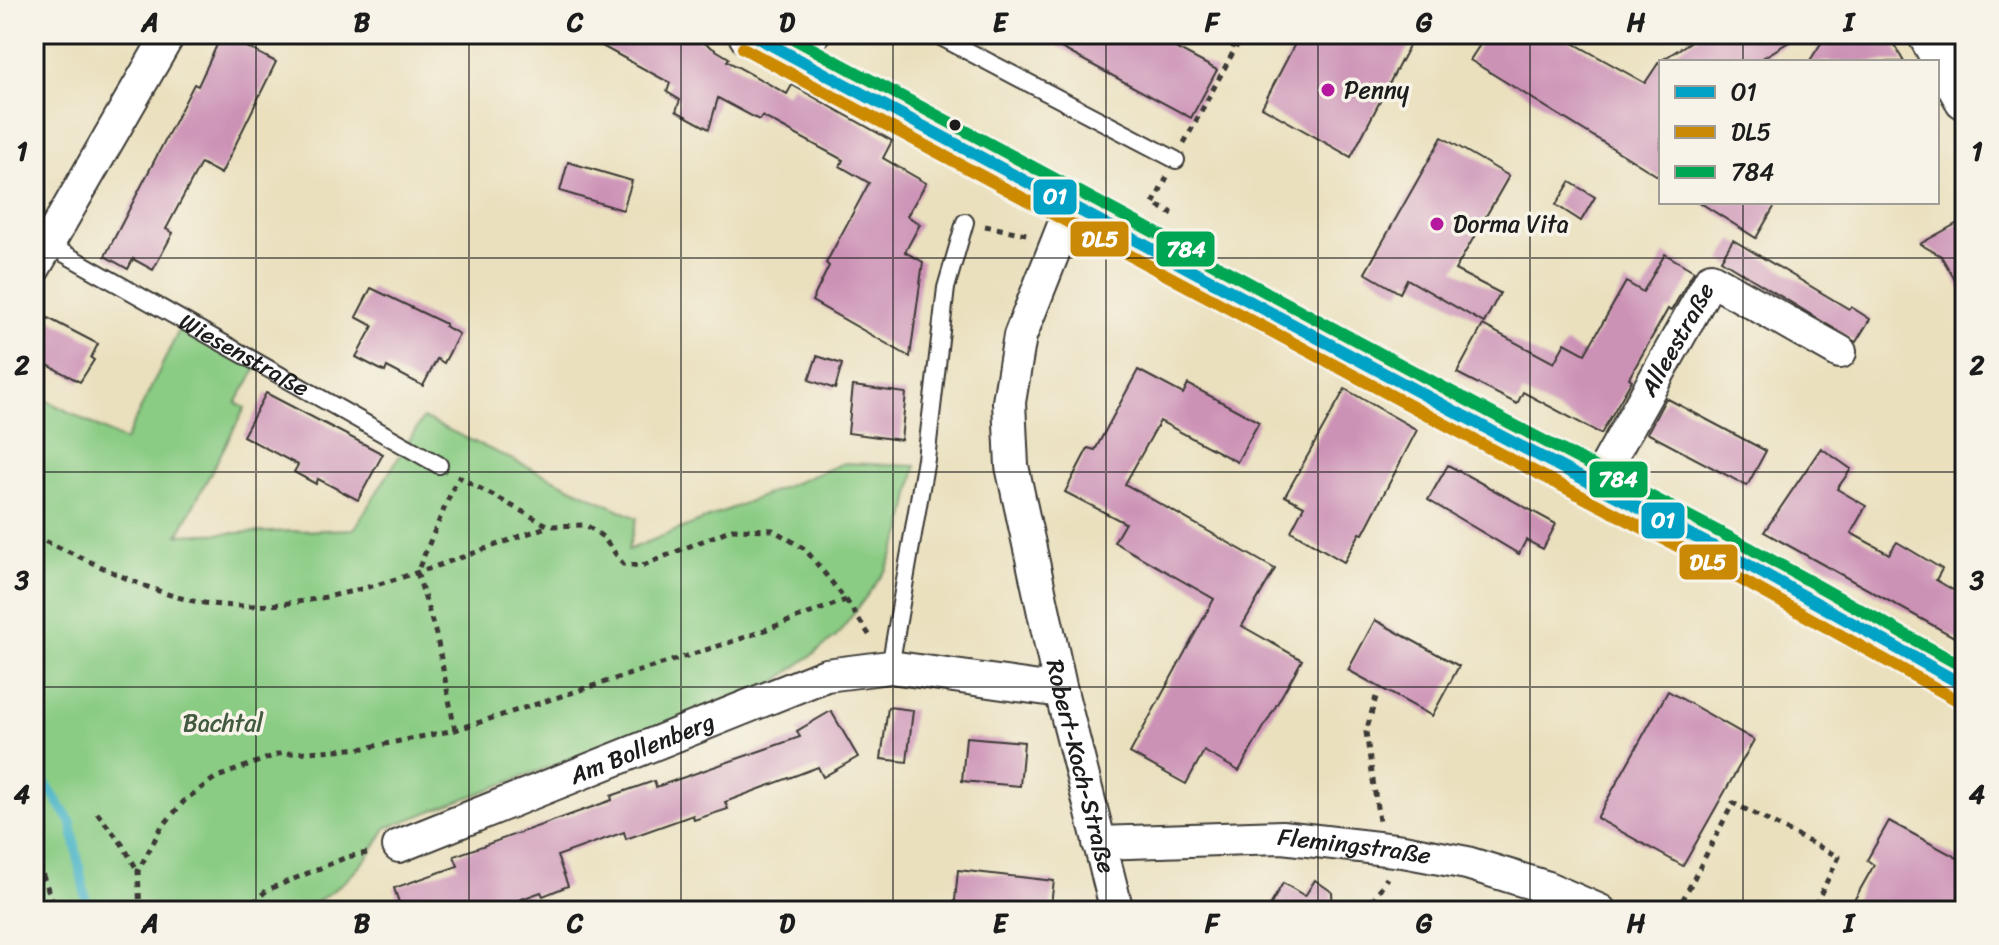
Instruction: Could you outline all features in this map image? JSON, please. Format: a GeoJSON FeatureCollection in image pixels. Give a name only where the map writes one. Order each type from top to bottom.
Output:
{"type":"FeatureCollection","features":[{"type":"Feature","properties":{"kind":"main road"},"geometry":{"type":"LineString","coordinates":[[751,34],[814,49],[1065,222],[1741,561],[1965,686]]}},
{"type":"Feature","properties":{"kind":"street","name":"Wiesenstraße"},"geometry":{"type":"LineString","coordinates":[[42,256],[169,34]]}},
{"type":"Feature","properties":{"kind":"street"},"geometry":{"type":"LineString","coordinates":[[1928,34],[1965,99]]}},
{"type":"Feature","properties":{"kind":"street","name":"Robert-Koch-Straße"},"geometry":{"type":"LineString","coordinates":[[1065,222],[1020,336],[1009,402],[1012,466],[1061,691],[1117,911]]}},
{"type":"Feature","properties":{"kind":"street","name":"Alleestraße"},"geometry":{"type":"LineString","coordinates":[[1595,486],[1711,279],[1840,352]]}},
{"type":"Feature","properties":{"kind":"street","name":"Am Bollenberg"},"geometry":{"type":"LineString","coordinates":[[399,846],[826,675],[890,667],[1061,691]]}},
{"type":"Feature","properties":{"kind":"street","name":"Flemingstraße"},"geometry":{"type":"LineString","coordinates":[[1099,843],[1282,837],[1384,848],[1467,863],[1538,899],[1600,911]]}},
{"type":"Feature","properties":{"kind":"lane"},"geometry":{"type":"LineString","coordinates":[[935,34],[1176,160]]}},
{"type":"Feature","properties":{"kind":"lane"},"geometry":{"type":"LineString","coordinates":[[890,667],[926,459],[946,288],[965,222]]}},
{"type":"Feature","properties":{"kind":"lane","name":"Wiesenstraße"},"geometry":{"type":"LineString","coordinates":[[42,256],[439,465]]}},
{"type":"Feature","properties":{"kind":"path"},"geometry":{"type":"LineString","coordinates":[[1210,34],[1235,47]]}},
{"type":"Feature","properties":{"kind":"path"},"geometry":{"type":"LineString","coordinates":[[1171,212],[1153,204],[1243,34]]}},
{"type":"Feature","properties":{"kind":"path"},"geometry":{"type":"LineString","coordinates":[[965,222],[1065,222]]}},
{"type":"Feature","properties":{"kind":"path"},"geometry":{"type":"LineString","coordinates":[[439,465],[549,526]]}},
{"type":"Feature","properties":{"kind":"path"},"geometry":{"type":"LineString","coordinates":[[455,730],[437,638],[417,572],[458,476]]}},
{"type":"Feature","properties":{"kind":"path"},"geometry":{"type":"LineString","coordinates":[[34,537],[152,588],[211,604],[259,604],[316,599],[417,572],[549,526],[586,525],[603,537],[623,564],[641,566],[732,529],[773,530],[805,549],[846,600],[890,667]]}},
{"type":"Feature","properties":{"kind":"path"},"geometry":{"type":"LineString","coordinates":[[138,871],[161,828],[185,800],[215,778],[278,754],[365,748],[455,730],[743,638],[846,600]]}},
{"type":"Feature","properties":{"kind":"path"},"geometry":{"type":"LineString","coordinates":[[1376,697],[1366,732],[1384,848]]}},
{"type":"Feature","properties":{"kind":"path"},"geometry":{"type":"LineString","coordinates":[[1677,911],[1733,803],[1839,857],[1812,911]]}},
{"type":"Feature","properties":{"kind":"path"},"geometry":{"type":"LineString","coordinates":[[97,813],[122,844],[138,871],[140,911]]}},
{"type":"Feature","properties":{"kind":"path"},"geometry":{"type":"LineString","coordinates":[[244,911],[267,890],[347,857],[399,846]]}},
{"type":"Feature","properties":{"kind":"path"},"geometry":{"type":"LineString","coordinates":[[34,852],[56,911]]}},
{"type":"Feature","properties":{"kind":"green space","name":"Bachtal"},"geometry":{"type":"Polygon","coordinates":[[[181,326],[258,366],[236,403],[245,408],[178,535],[354,529],[423,418],[637,518],[628,550],[844,463],[916,466],[902,533],[886,570],[836,637],[774,683],[386,828],[369,855],[350,876],[302,911],[34,911],[34,394],[125,441],[181,326]]]}},
{"type":"Feature","properties":{"kind":"building"},"geometry":{"type":"Polygon","coordinates":[[[222,34],[251,34],[245,46],[276,62],[221,174],[201,163],[166,229],[173,233],[153,270],[133,259],[128,269],[105,256],[194,84],[198,86],[222,34]]]}},
{"type":"Feature","properties":{"kind":"building"},"geometry":{"type":"Polygon","coordinates":[[[580,34],[689,34],[729,58],[727,61],[787,94],[792,85],[892,141],[883,158],[926,183],[907,216],[920,224],[905,252],[923,262],[910,357],[812,301],[829,266],[826,263],[869,183],[840,166],[843,160],[762,116],[759,120],[718,98],[709,129],[676,111],[680,100],[667,92],[670,83],[580,34]]]}},
{"type":"Feature","properties":{"kind":"building"},"geometry":{"type":"Polygon","coordinates":[[[1035,34],[1149,34],[1217,70],[1191,118],[1035,34]]]}},
{"type":"Feature","properties":{"kind":"building","name":"Penny"},"geometry":{"type":"Polygon","coordinates":[[[1300,34],[1415,34],[1351,157],[1262,107],[1300,34]]]}},
{"type":"Feature","properties":{"kind":"building"},"geometry":{"type":"Polygon","coordinates":[[[1487,34],[1557,34],[1645,83],[1659,62],[1659,177],[1470,60],[1487,34]]]}},
{"type":"Feature","properties":{"kind":"building"},"geometry":{"type":"Polygon","coordinates":[[[1703,34],[1802,34],[1759,60],[1662,60],[1703,34]]]}},
{"type":"Feature","properties":{"kind":"building"},"geometry":{"type":"Polygon","coordinates":[[[1827,34],[1888,34],[1903,60],[1810,60],[1827,34]]]}},
{"type":"Feature","properties":{"kind":"building","name":"Dorma Vita"},"geometry":{"type":"Polygon","coordinates":[[[1442,137],[1509,176],[1455,270],[1500,293],[1484,323],[1407,279],[1400,293],[1365,273],[1442,137]]]}},
{"type":"Feature","properties":{"kind":"building"},"geometry":{"type":"Polygon","coordinates":[[[568,162],[632,181],[623,210],[560,191],[568,162]]]}},
{"type":"Feature","properties":{"kind":"building"},"geometry":{"type":"Polygon","coordinates":[[[1570,182],[1595,197],[1581,221],[1556,205],[1570,182]]]}},
{"type":"Feature","properties":{"kind":"building"},"geometry":{"type":"Polygon","coordinates":[[[1702,204],[1776,204],[1756,238],[1702,204]]]}},
{"type":"Feature","properties":{"kind":"building"},"geometry":{"type":"Polygon","coordinates":[[[1965,219],[1965,297],[1941,256],[1920,244],[1965,219]]]}},
{"type":"Feature","properties":{"kind":"building"},"geometry":{"type":"Polygon","coordinates":[[[1733,240],[1870,319],[1856,342],[1721,260],[1733,240]]]}},
{"type":"Feature","properties":{"kind":"building"},"geometry":{"type":"Polygon","coordinates":[[[1665,254],[1694,271],[1671,311],[1668,309],[1601,434],[1523,392],[1517,404],[1457,373],[1483,325],[1554,363],[1565,343],[1585,354],[1626,282],[1643,292],[1665,254]]]}},
{"type":"Feature","properties":{"kind":"building"},"geometry":{"type":"Polygon","coordinates":[[[371,288],[446,324],[459,334],[444,363],[437,359],[423,386],[387,367],[385,372],[356,357],[373,326],[356,317],[371,288]]]}},
{"type":"Feature","properties":{"kind":"building"},"geometry":{"type":"Polygon","coordinates":[[[46,317],[98,344],[91,358],[94,360],[80,382],[34,358],[34,340],[46,317]]]}},
{"type":"Feature","properties":{"kind":"building"},"geometry":{"type":"Polygon","coordinates":[[[817,356],[842,364],[835,389],[809,380],[817,356]]]}},
{"type":"Feature","properties":{"kind":"building"},"geometry":{"type":"Polygon","coordinates":[[[1138,370],[1183,394],[1188,384],[1259,422],[1237,462],[1160,421],[1125,484],[1275,569],[1242,626],[1302,660],[1239,771],[1204,751],[1186,784],[1130,753],[1214,599],[1114,542],[1125,523],[1065,492],[1088,448],[1095,450],[1138,370]]]}},
{"type":"Feature","properties":{"kind":"building"},"geometry":{"type":"Polygon","coordinates":[[[853,386],[906,393],[901,440],[848,433],[853,386]]]}},
{"type":"Feature","properties":{"kind":"building"},"geometry":{"type":"Polygon","coordinates":[[[1345,389],[1417,430],[1363,534],[1360,533],[1344,562],[1291,531],[1304,506],[1285,496],[1345,389]]]}},
{"type":"Feature","properties":{"kind":"building"},"geometry":{"type":"Polygon","coordinates":[[[266,393],[383,454],[358,500],[318,479],[316,484],[294,472],[298,465],[243,436],[266,393]]]}},
{"type":"Feature","properties":{"kind":"building"},"geometry":{"type":"Polygon","coordinates":[[[1666,398],[1766,451],[1747,486],[1647,433],[1666,398]]]}},
{"type":"Feature","properties":{"kind":"building"},"geometry":{"type":"Polygon","coordinates":[[[1821,448],[1851,469],[1837,489],[1866,506],[1851,533],[1889,554],[1897,542],[1942,569],[1936,580],[1965,597],[1965,643],[1764,532],[1821,448]]]}},
{"type":"Feature","properties":{"kind":"building"},"geometry":{"type":"Polygon","coordinates":[[[1448,465],[1556,524],[1543,549],[1526,540],[1519,554],[1428,500],[1448,465]]]}},
{"type":"Feature","properties":{"kind":"building"},"geometry":{"type":"Polygon","coordinates":[[[1375,620],[1459,666],[1432,716],[1348,670],[1375,620]]]}},
{"type":"Feature","properties":{"kind":"building"},"geometry":{"type":"Polygon","coordinates":[[[1668,691],[1754,740],[1683,866],[1597,818],[1668,691]]]}},
{"type":"Feature","properties":{"kind":"building"},"geometry":{"type":"Polygon","coordinates":[[[888,707],[913,710],[907,762],[881,759],[888,707]]]}},
{"type":"Feature","properties":{"kind":"building"},"geometry":{"type":"Polygon","coordinates":[[[831,711],[858,757],[823,777],[818,767],[725,802],[728,809],[694,820],[693,815],[626,839],[624,832],[557,856],[568,886],[543,896],[541,892],[488,911],[402,911],[394,888],[458,866],[454,856],[612,800],[611,796],[654,781],[656,787],[800,737],[797,731],[831,711]]]}},
{"type":"Feature","properties":{"kind":"building"},"geometry":{"type":"Polygon","coordinates":[[[966,737],[1024,742],[1020,786],[962,781],[966,737]]]}},
{"type":"Feature","properties":{"kind":"building"},"geometry":{"type":"Polygon","coordinates":[[[1889,821],[1965,862],[1965,911],[1848,911],[1874,865],[1867,860],[1889,821]]]}},
{"type":"Feature","properties":{"kind":"building"},"geometry":{"type":"Polygon","coordinates":[[[958,870],[1054,881],[1050,911],[954,911],[958,870]]]}},
{"type":"Feature","properties":{"kind":"building"},"geometry":{"type":"Polygon","coordinates":[[[1315,880],[1332,892],[1333,911],[1267,911],[1283,883],[1305,896],[1315,880]]]}},
{"type":"Feature","properties":{"kind":"waterway"},"geometry":{"type":"LineString","coordinates":[[34,766],[71,822],[88,911]]}},
{"type":"Feature","properties":{"kind":"transit line","name":"O1"},"geometry":{"type":"LineString","coordinates":[[751,34],[1501,436],[1741,561],[1965,686]]}},
{"type":"Feature","properties":{"kind":"transit line","name":"784"},"geometry":{"type":"LineString","coordinates":[[785,34],[1508,422],[1748,547],[1965,668]]}},
{"type":"Feature","properties":{"kind":"transit line","name":"DL5"},"geometry":{"type":"LineString","coordinates":[[743,48],[1493,450],[1733,575],[1957,700]]}},
{"type":"Feature","properties":{"kind":"place","name":"Penny"},"geometry":{"type":"Point","coordinates":[1328,90]}},
{"type":"Feature","properties":{"kind":"place","name":"Dorma Vita"},"geometry":{"type":"Point","coordinates":[1437,224]}}]}
